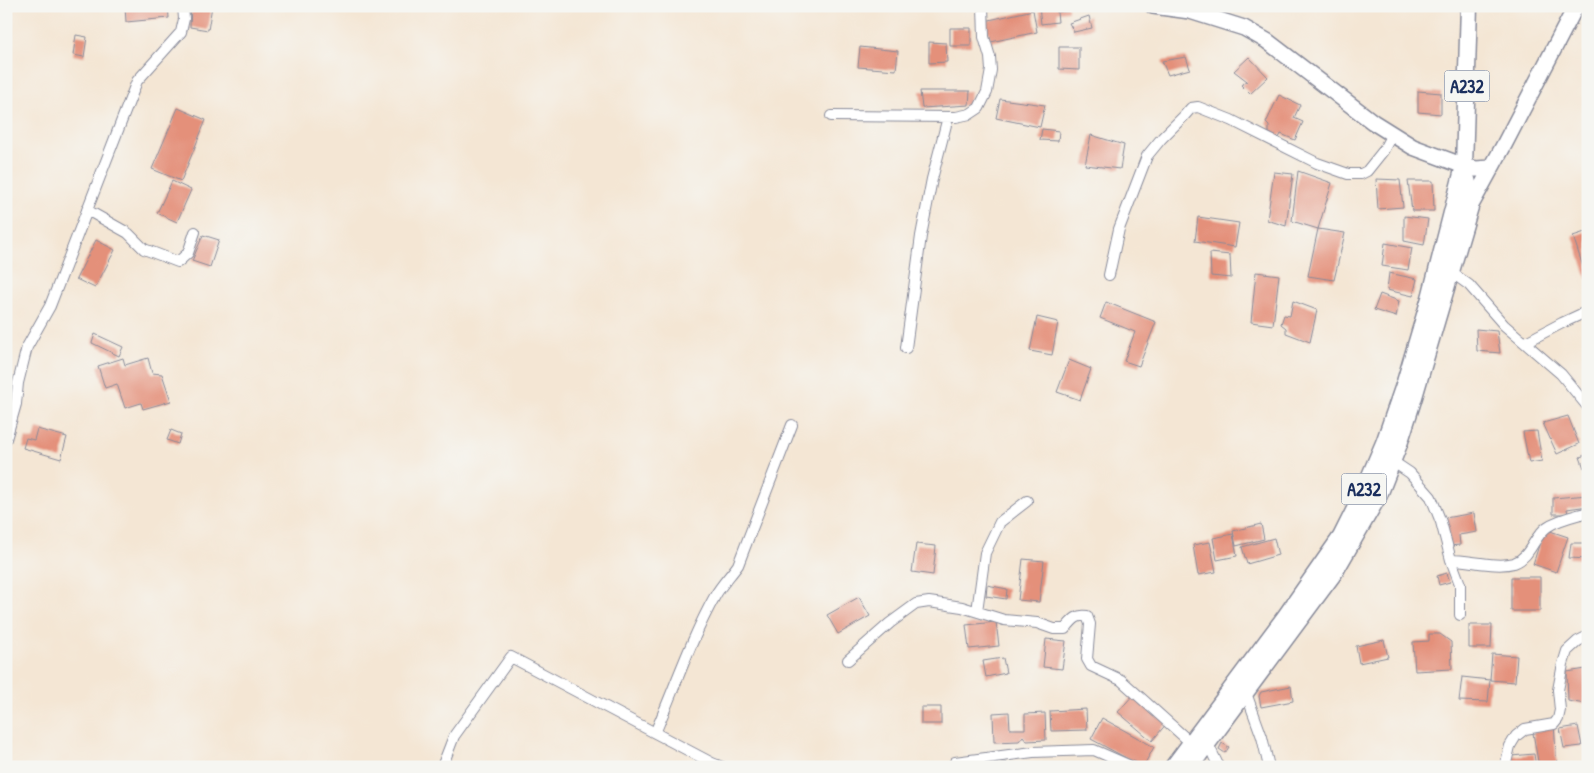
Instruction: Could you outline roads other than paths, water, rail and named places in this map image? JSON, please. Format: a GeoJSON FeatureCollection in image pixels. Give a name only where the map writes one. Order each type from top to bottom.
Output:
{"type":"FeatureCollection","features":[{"type":"Feature","properties":{"kind":"main road","name":"A232"},"geometry":{"type":"LineString","coordinates":[[1173,767],[1285,618],[1341,537],[1361,497],[1384,443],[1408,373],[1430,298],[1464,166],[1469,6]]}},
{"type":"Feature","properties":{"kind":"main road","name":"A232"},"geometry":{"type":"LineString","coordinates":[[1190,767],[1334,573],[1379,495],[1413,400],[1470,207],[1470,191],[1464,166]]}},
{"type":"Feature","properties":{"kind":"street"},"geometry":{"type":"LineString","coordinates":[[6,439],[16,404],[18,384],[27,347],[50,306],[137,81],[181,32],[184,19],[183,6]]}},
{"type":"Feature","properties":{"kind":"street"},"geometry":{"type":"LineString","coordinates":[[831,116],[948,117],[970,114],[979,108],[987,92],[991,70],[990,57],[984,37],[984,6]]}},
{"type":"Feature","properties":{"kind":"street"},"geometry":{"type":"LineString","coordinates":[[1153,6],[1191,9],[1244,28],[1267,41],[1352,107],[1413,147],[1464,166],[1490,168]]}},
{"type":"Feature","properties":{"kind":"street"},"geometry":{"type":"LineString","coordinates":[[1470,207],[1576,6]]}},
{"type":"Feature","properties":{"kind":"street"},"geometry":{"type":"LineString","coordinates":[[1109,274],[1119,229],[1147,156],[1191,108],[1198,107],[1231,120],[1317,163],[1348,174],[1361,174],[1367,171],[1383,151],[1392,134]]}},
{"type":"Feature","properties":{"kind":"street"},"geometry":{"type":"LineString","coordinates":[[906,348],[921,236],[932,178],[948,117]]}},
{"type":"Feature","properties":{"kind":"street"},"geometry":{"type":"LineString","coordinates":[[87,210],[128,233],[144,249],[178,262],[188,253],[195,232]]}},
{"type":"Feature","properties":{"kind":"street"},"geometry":{"type":"LineString","coordinates":[[1451,272],[1469,285],[1504,325],[1561,374],[1588,407]]}},
{"type":"Feature","properties":{"kind":"street"},"geometry":{"type":"LineString","coordinates":[[1526,342],[1588,312]]}},
{"type":"Feature","properties":{"kind":"street"},"geometry":{"type":"LineString","coordinates":[[655,733],[716,593],[729,579],[738,565],[792,425]]}},
{"type":"Feature","properties":{"kind":"street"},"geometry":{"type":"LineString","coordinates":[[1392,461],[1410,473],[1431,497],[1441,522],[1451,560],[1460,584],[1460,615]]}},
{"type":"Feature","properties":{"kind":"street"},"geometry":{"type":"LineString","coordinates":[[977,612],[985,553],[1000,522],[1027,501]]}},
{"type":"Feature","properties":{"kind":"street"},"geometry":{"type":"LineString","coordinates":[[1451,560],[1496,564],[1515,563],[1529,552],[1539,534],[1549,525],[1588,512]]}},
{"type":"Feature","properties":{"kind":"street"},"geometry":{"type":"LineString","coordinates":[[848,660],[890,623],[916,604],[929,602],[962,607],[1004,620],[1037,623],[1054,629],[1065,629],[1075,618],[1081,615],[1087,616],[1090,624],[1087,659],[1091,666],[1122,680],[1191,743]]}},
{"type":"Feature","properties":{"kind":"street"},"geometry":{"type":"LineString","coordinates":[[1505,767],[1510,746],[1516,736],[1525,729],[1554,724],[1558,719],[1560,710],[1558,690],[1567,651],[1588,636]]}},
{"type":"Feature","properties":{"kind":"street"},"geometry":{"type":"LineString","coordinates":[[442,767],[454,736],[511,657],[722,767]]}},
{"type":"Feature","properties":{"kind":"street"},"geometry":{"type":"LineString","coordinates":[[1246,693],[1262,737],[1269,767]]}},
{"type":"Feature","properties":{"kind":"street"},"geometry":{"type":"LineString","coordinates":[[1208,744],[1219,767]]}},
{"type":"Feature","properties":{"kind":"street"},"geometry":{"type":"LineString","coordinates":[[955,762],[1033,752],[1094,750],[1133,767]]}}]}
